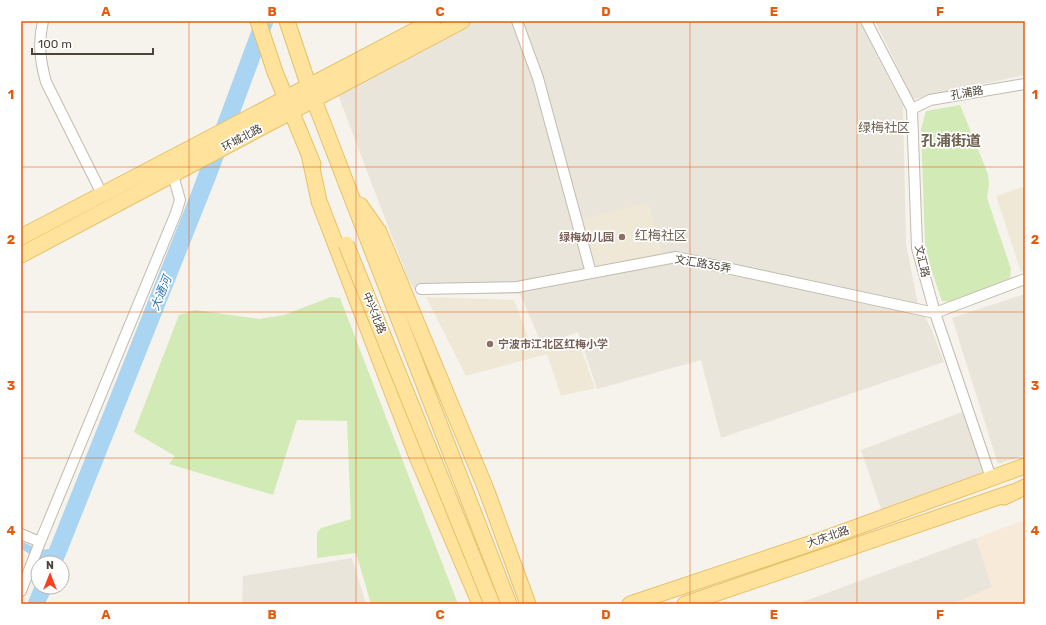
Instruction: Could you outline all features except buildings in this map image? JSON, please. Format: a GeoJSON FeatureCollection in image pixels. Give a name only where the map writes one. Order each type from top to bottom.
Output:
{"type":"FeatureCollection","features":[{"type":"Feature","properties":{"kind":"main road","name":"中兴北路"},"geometry":{"type":"LineString","coordinates":[[288,21],[312,93],[348,190],[509,604]]}},
{"type":"Feature","properties":{"kind":"main road","name":"环城北路"},"geometry":{"type":"LineString","coordinates":[[21,255],[292,112],[312,93],[433,21]]}},
{"type":"Feature","properties":{"kind":"main road","name":"环城北路"},"geometry":{"type":"LineString","coordinates":[[21,237],[286,97],[312,93],[462,21]]}},
{"type":"Feature","properties":{"kind":"main road","name":"中兴北路"},"geometry":{"type":"LineString","coordinates":[[260,28],[292,112],[492,604]]}},
{"type":"Feature","properties":{"kind":"main road"},"geometry":{"type":"LineString","coordinates":[[309,154],[318,201],[417,458],[480,604]]}},
{"type":"Feature","properties":{"kind":"main road"},"geometry":{"type":"LineString","coordinates":[[348,190],[380,232],[486,489],[528,604]]}},
{"type":"Feature","properties":{"kind":"main road","name":"大庆北路"},"geometry":{"type":"LineString","coordinates":[[630,604],[821,540],[1025,466]]}},
{"type":"Feature","properties":{"kind":"main road"},"geometry":{"type":"LineString","coordinates":[[685,604],[1019,489]]}},
{"type":"Feature","properties":{"kind":"main road"},"geometry":{"type":"LineString","coordinates":[[715,604],[975,514],[1019,489]]}},
{"type":"Feature","properties":{"kind":"street"},"geometry":{"type":"LineString","coordinates":[[43,21],[39,44],[40,62],[46,82],[102,194]]}},
{"type":"Feature","properties":{"kind":"street"},"geometry":{"type":"LineString","coordinates":[[517,21],[538,78],[591,273]]}},
{"type":"Feature","properties":{"kind":"street","name":"文汇路"},"geometry":{"type":"LineString","coordinates":[[866,21],[912,109],[917,248],[935,313],[991,478]]}},
{"type":"Feature","properties":{"kind":"street","name":"孔浦路"},"geometry":{"type":"LineString","coordinates":[[912,109],[930,100],[1025,84]]}},
{"type":"Feature","properties":{"kind":"street"},"geometry":{"type":"LineString","coordinates":[[21,591],[176,213],[180,200],[173,175]]}},
{"type":"Feature","properties":{"kind":"street","name":"文汇路35弄"},"geometry":{"type":"LineString","coordinates":[[421,290],[517,287],[676,257],[935,313]]}},
{"type":"Feature","properties":{"kind":"street"},"geometry":{"type":"LineString","coordinates":[[935,313],[1025,279]]}},
{"type":"Feature","properties":{"kind":"street"},"geometry":{"type":"LineString","coordinates":[[21,534],[40,542]]}},
{"type":"Feature","properties":{"kind":"shaded area"},"geometry":{"type":"Polygon","coordinates":[[[472,21],[859,21],[903,106],[906,244],[918,305],[931,328],[944,362],[721,438],[701,360],[597,389],[578,332],[542,345],[520,294],[417,294],[408,279],[337,92],[472,21]]]}},
{"type":"Feature","properties":{"kind":"shaded area"},"geometry":{"type":"Polygon","coordinates":[[[875,21],[1025,21],[1025,75],[913,99],[875,21]]]}},
{"type":"Feature","properties":{"kind":"shaded area"},"geometry":{"type":"Polygon","coordinates":[[[1025,186],[1025,270],[1021,272],[996,196],[1025,186]]]}},
{"type":"Feature","properties":{"kind":"shaded area","name":"绿梅幼儿园"},"geometry":{"type":"Polygon","coordinates":[[[648,203],[663,255],[594,267],[581,219],[648,203]]]}},
{"type":"Feature","properties":{"kind":"shaded area"},"geometry":{"type":"Polygon","coordinates":[[[1025,294],[1025,455],[998,464],[952,318],[1025,294]]]}},
{"type":"Feature","properties":{"kind":"shaded area","name":"宁波市江北区红梅小学"},"geometry":{"type":"Polygon","coordinates":[[[426,297],[514,300],[533,350],[577,338],[595,388],[561,396],[547,354],[466,376],[426,297]]]}},
{"type":"Feature","properties":{"kind":"shaded area"},"geometry":{"type":"Polygon","coordinates":[[[965,411],[987,476],[882,512],[861,450],[965,411]]]}},
{"type":"Feature","properties":{"kind":"shaded area"},"geometry":{"type":"Polygon","coordinates":[[[1025,520],[1025,604],[953,604],[992,587],[976,538],[1025,520]]]}},
{"type":"Feature","properties":{"kind":"shaded area"},"geometry":{"type":"Polygon","coordinates":[[[976,538],[992,587],[953,604],[797,604],[976,538]]]}},
{"type":"Feature","properties":{"kind":"shaded area"},"geometry":{"type":"Polygon","coordinates":[[[352,558],[366,604],[242,604],[243,576],[352,558]]]}},
{"type":"Feature","properties":{"kind":"green space"},"geometry":{"type":"Polygon","coordinates":[[[960,105],[988,174],[989,184],[987,198],[1011,269],[1010,278],[952,302],[942,301],[928,260],[925,243],[921,129],[926,111],[960,105]]]}},
{"type":"Feature","properties":{"kind":"green space"},"geometry":{"type":"Polygon","coordinates":[[[331,297],[340,298],[458,604],[371,604],[356,553],[317,558],[317,533],[321,528],[351,519],[347,421],[297,420],[273,495],[169,464],[175,456],[134,432],[179,315],[195,310],[259,319],[284,315],[331,297]]]}},
{"type":"Feature","properties":{"kind":"water","name":"大通河"},"geometry":{"type":"Polygon","coordinates":[[[255,21],[274,21],[216,178],[66,555],[32,555],[21,549],[21,541],[40,550],[49,549],[191,193],[255,21]]]}},
{"type":"Feature","properties":{"kind":"water"},"geometry":{"type":"Polygon","coordinates":[[[31,595],[49,595],[45,604],[27,604],[31,595]]]}},
{"type":"Feature","properties":{"kind":"place","name":"绿梅幼儿园"},"geometry":{"type":"Point","coordinates":[622,237]}},
{"type":"Feature","properties":{"kind":"place","name":"宁波市江北区红梅小学"},"geometry":{"type":"Point","coordinates":[490,344]}},
{"type":"Feature","properties":{"kind":"district","name":"绿梅社区"},"geometry":{"type":"Point","coordinates":[884,127]}},
{"type":"Feature","properties":{"kind":"district","name":"孔浦街道"},"geometry":{"type":"Point","coordinates":[951,141]}},
{"type":"Feature","properties":{"kind":"district","name":"红梅社区"},"geometry":{"type":"Point","coordinates":[661,235]}}]}
